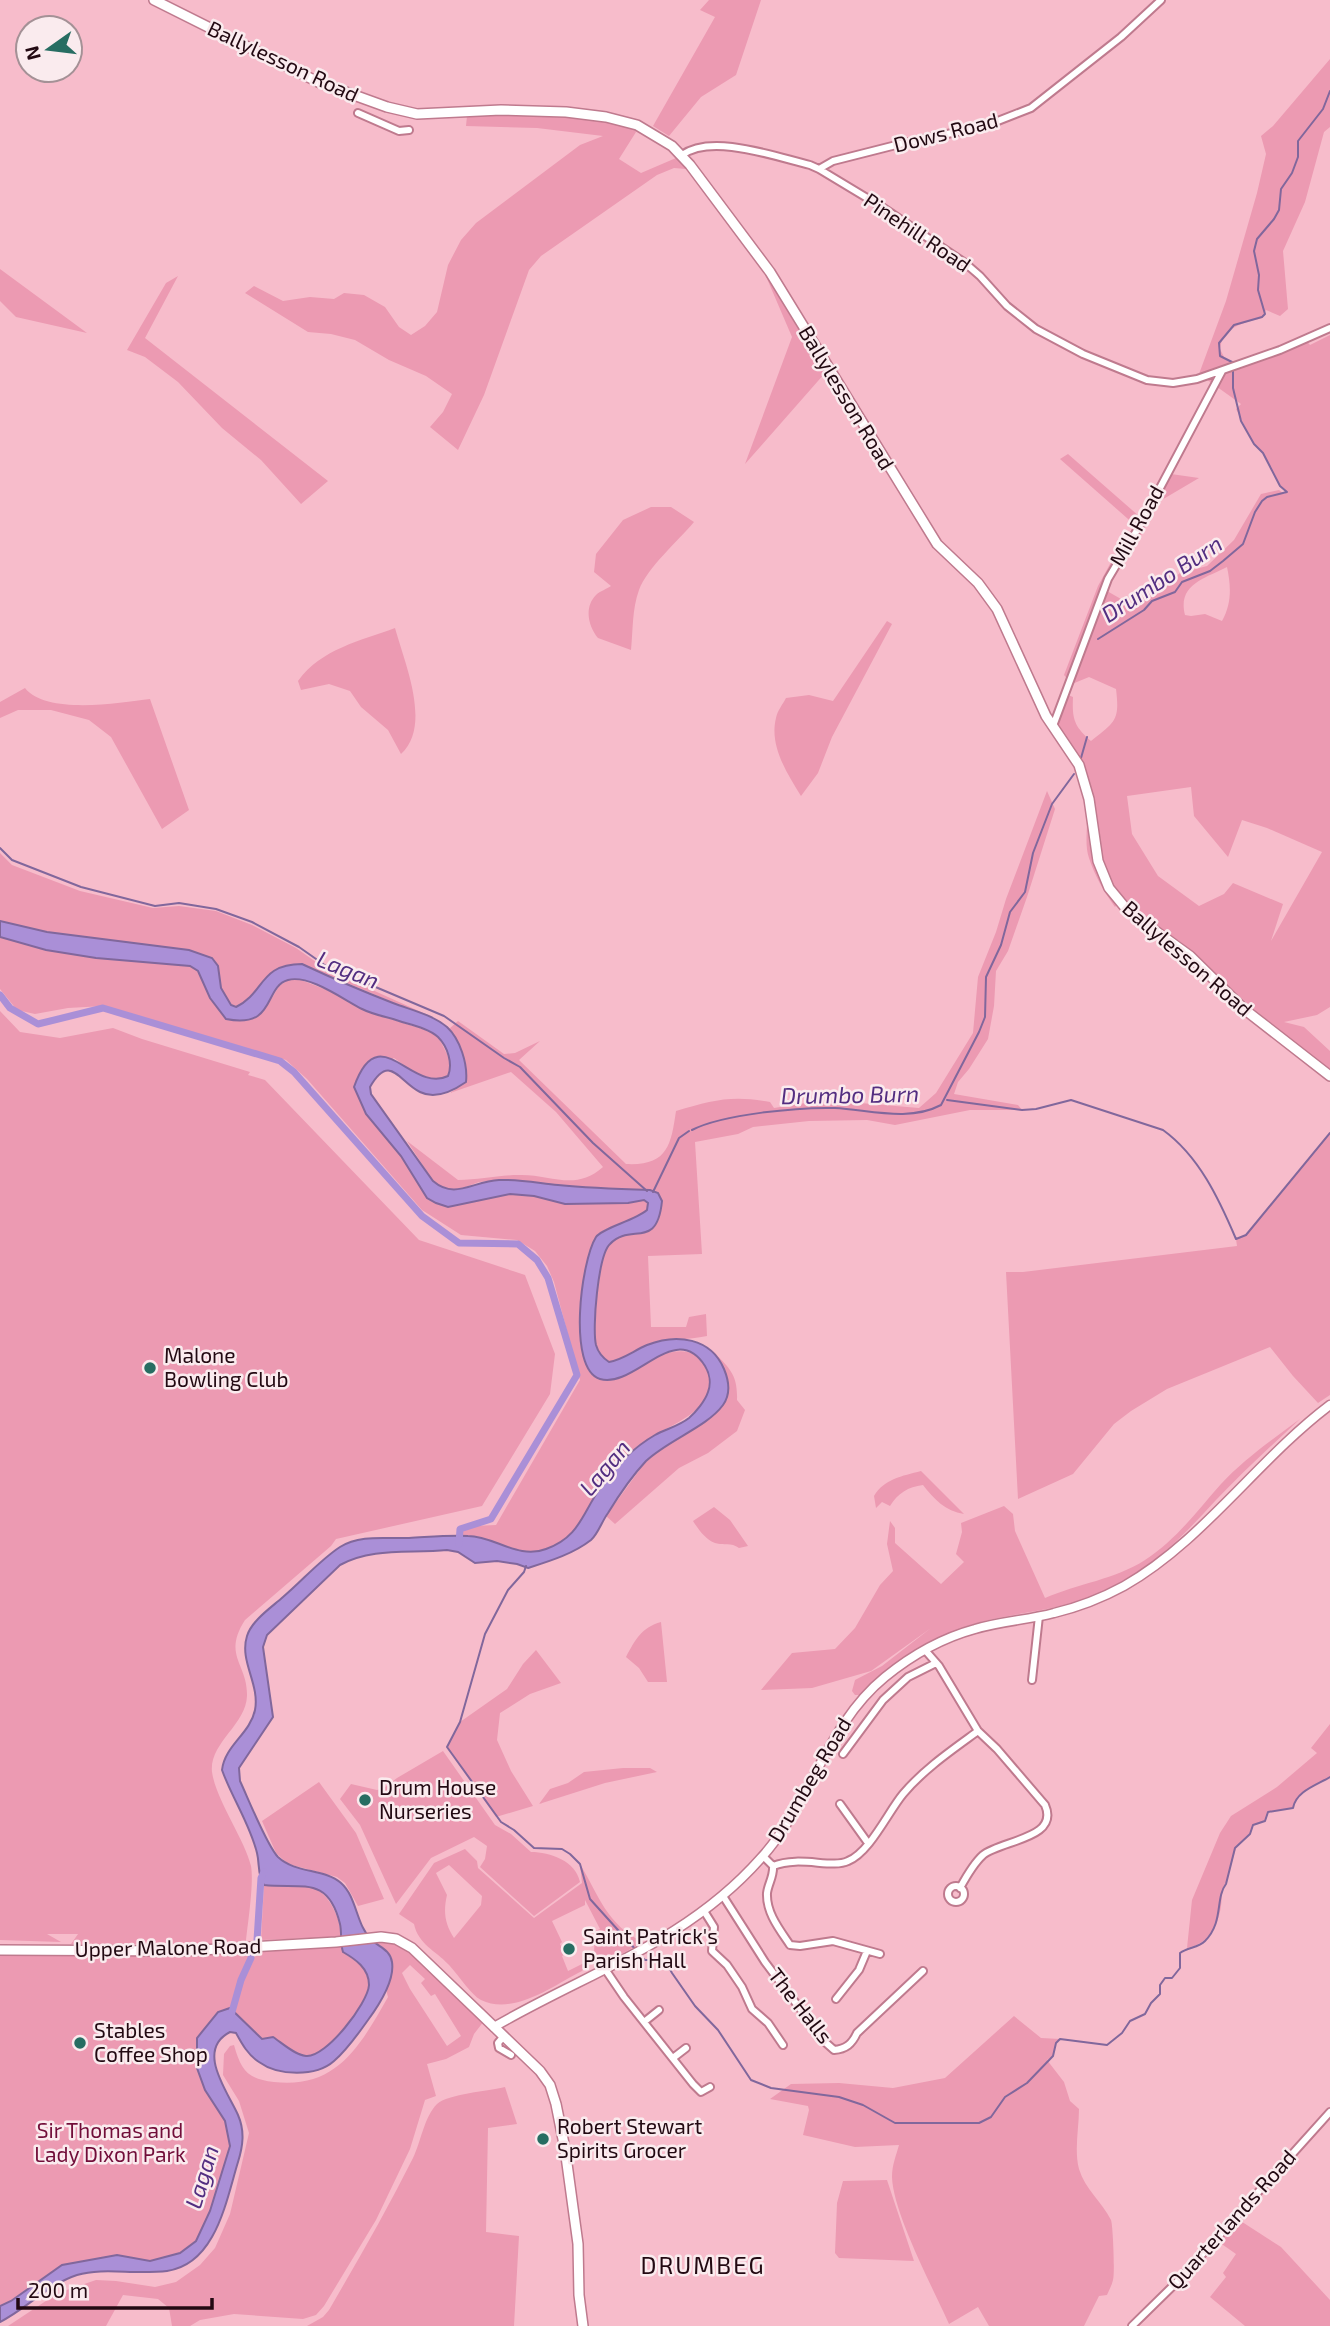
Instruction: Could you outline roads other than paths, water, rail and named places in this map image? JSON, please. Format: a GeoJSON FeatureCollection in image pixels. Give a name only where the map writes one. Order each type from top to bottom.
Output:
{"type":"FeatureCollection","features":[{"type":"Feature","properties":{"kind":"main road","name":"Ballylesson Road"},"geometry":{"type":"LineString","coordinates":[[154,0],[318,82],[387,107],[417,114],[501,110],[566,112],[622,120],[652,132],[682,155],[770,272],[937,544],[978,583],[997,609],[1052,728],[1072,753],[1084,778],[1098,861],[1109,888],[1146,926],[1190,956],[1244,1009],[1330,1076]]}},
{"type":"Feature","properties":{"kind":"main road","name":"Upper Malone Road"},"geometry":{"type":"LineString","coordinates":[[0,1950],[139,1952],[336,1942],[381,1937],[396,1939],[412,1948],[494,2027]]}},
{"type":"Feature","properties":{"kind":"main road"},"geometry":{"type":"LineString","coordinates":[[494,2027],[545,2077],[556,2104],[578,2244],[579,2295],[583,2326]]}},
{"type":"Feature","properties":{"kind":"street","name":"Dows Road"},"geometry":{"type":"LineString","coordinates":[[819,169],[833,161],[888,147],[985,127],[1031,108],[1121,37],[1161,0]]}},
{"type":"Feature","properties":{"kind":"street"},"geometry":{"type":"LineString","coordinates":[[359,113],[399,131],[409,130]]}},
{"type":"Feature","properties":{"kind":"street","name":"Pinehill Road"},"geometry":{"type":"LineString","coordinates":[[682,155],[699,148],[727,146],[810,164],[882,207],[965,263],[1019,316],[1053,339],[1147,380],[1186,382],[1236,366],[1330,328]]}},
{"type":"Feature","properties":{"kind":"street","name":"Mill Road"},"geometry":{"type":"LineString","coordinates":[[1052,728],[1108,579],[1225,370]]}},
{"type":"Feature","properties":{"kind":"street","name":"Drumbeg Road"},"geometry":{"type":"LineString","coordinates":[[494,2027],[675,1932],[723,1896],[763,1856],[793,1813],[823,1756],[850,1714],[884,1678],[925,1650],[974,1629],[1069,1609],[1105,1596],[1156,1566],[1200,1527],[1292,1436],[1330,1405]]}},
{"type":"Feature","properties":{"kind":"street"},"geometry":{"type":"LineString","coordinates":[[1032,1680],[1039,1616]]}},
{"type":"Feature","properties":{"kind":"street"},"geometry":{"type":"LineString","coordinates":[[925,1650],[978,1731],[1045,1805],[1048,1817],[1045,1825],[1036,1833],[998,1846],[983,1856],[960,1888]]}},
{"type":"Feature","properties":{"kind":"street"},"geometry":{"type":"LineString","coordinates":[[843,1754],[883,1700],[908,1677],[936,1663]]}},
{"type":"Feature","properties":{"kind":"street"},"geometry":{"type":"LineString","coordinates":[[773,1866],[791,1860],[846,1862],[858,1855],[904,1793],[937,1761],[978,1731]]}},
{"type":"Feature","properties":{"kind":"street"},"geometry":{"type":"LineString","coordinates":[[840,1804],[868,1843]]}},
{"type":"Feature","properties":{"kind":"street"},"geometry":{"type":"LineString","coordinates":[[763,1856],[773,1866]]}},
{"type":"Feature","properties":{"kind":"street"},"geometry":{"type":"LineString","coordinates":[[773,1866],[768,1888],[768,1906],[794,1946],[833,1941],[880,1954]]}},
{"type":"Feature","properties":{"kind":"street","name":"The Halls"},"geometry":{"type":"LineString","coordinates":[[723,1896],[765,1962],[825,2042],[834,2050],[850,2044],[857,2033],[923,1971]]}},
{"type":"Feature","properties":{"kind":"street"},"geometry":{"type":"LineString","coordinates":[[704,1911],[714,1927],[712,1951],[727,1965],[742,1987],[752,2009],[768,2023],[783,2045]]}},
{"type":"Feature","properties":{"kind":"street"},"geometry":{"type":"LineString","coordinates":[[836,1999],[859,1970],[866,1951]]}},
{"type":"Feature","properties":{"kind":"street"},"geometry":{"type":"LineString","coordinates":[[605,1969],[701,2092],[710,2087]]}},
{"type":"Feature","properties":{"kind":"street"},"geometry":{"type":"LineString","coordinates":[[643,2021],[659,2010]]}},
{"type":"Feature","properties":{"kind":"street"},"geometry":{"type":"LineString","coordinates":[[504,2036],[498,2043],[499,2049],[511,2055]]}},
{"type":"Feature","properties":{"kind":"street"},"geometry":{"type":"LineString","coordinates":[[673,2058],[686,2048]]}},
{"type":"Feature","properties":{"kind":"street","name":"Quarterlands Road"},"geometry":{"type":"LineString","coordinates":[[1132,2326],[1181,2278],[1330,2112]]}},
{"type":"Feature","properties":{"kind":"waterway","name":"Drumbo Burn"},"geometry":{"type":"LineString","coordinates":[[1232,364],[1220,356],[1219,343],[1234,325],[1265,314],[1258,290],[1259,275],[1254,251],[1257,239],[1279,210],[1281,189],[1292,173],[1298,157],[1298,141],[1323,109],[1330,91]]}},
{"type":"Feature","properties":{"kind":"waterway","name":"Drumbo Burn"},"geometry":{"type":"LineString","coordinates":[[1098,639],[1144,610],[1152,601],[1175,592],[1182,582],[1210,571],[1223,561],[1243,544],[1262,501],[1287,492],[1280,486],[1263,453],[1254,444],[1241,421],[1233,388],[1233,370]]}},
{"type":"Feature","properties":{"kind":"waterway","name":"Drumbo Burn"},"geometry":{"type":"LineString","coordinates":[[1081,758],[1087,737]]}},
{"type":"Feature","properties":{"kind":"waterway","name":"Drumbo Burn"},"geometry":{"type":"LineString","coordinates":[[692,1130],[722,1120],[783,1110],[835,1108],[903,1114],[941,1105],[985,1017],[986,977],[1001,945],[1010,912],[1025,892],[1033,853],[1052,804],[1074,774]]}},
{"type":"Feature","properties":{"kind":"waterway","name":"Lagan"},"geometry":{"type":"LineString","coordinates":[[0,848],[12,860],[81,887],[155,906],[179,903],[216,909],[252,922],[299,947],[326,966],[444,1016],[520,1067],[593,1143],[647,1191]]}},
{"type":"Feature","properties":{"kind":"waterway"},"geometry":{"type":"LineString","coordinates":[[0,995],[10,1008],[38,1024],[103,1008],[280,1061],[294,1072],[422,1216],[459,1243],[518,1244],[537,1260],[548,1278],[577,1375],[491,1519],[460,1529],[459,1544]]}},
{"type":"Feature","properties":{"kind":"waterway"},"geometry":{"type":"LineString","coordinates":[[947,1100],[1022,1110],[1071,1100],[1163,1130],[1187,1152],[1207,1179],[1236,1239],[1246,1235],[1330,1133]]}},
{"type":"Feature","properties":{"kind":"waterway","name":"Drumbo Burn"},"geometry":{"type":"LineString","coordinates":[[653,1192],[679,1138],[689,1131]]}},
{"type":"Feature","properties":{"kind":"waterway"},"geometry":{"type":"LineString","coordinates":[[526,1566],[508,1590],[485,1634],[460,1722],[447,1747],[501,1822],[534,1848],[562,1849],[580,1864],[590,1899],[636,1950]]}},
{"type":"Feature","properties":{"kind":"waterway"},"geometry":{"type":"LineString","coordinates":[[639,1954],[645,1960],[665,1960],[695,2006],[718,2030],[751,2080],[771,2088],[839,2097],[863,2105],[895,2123],[979,2123],[991,2117],[1005,2097],[1027,2083],[1053,2056],[1056,2043],[1060,2039],[1107,2045],[1122,2033],[1130,2021],[1145,2014],[1160,1994],[1160,1985],[1165,1978],[1172,1978],[1180,1968],[1180,1953],[1202,1943],[1211,1934],[1235,1848],[1250,1834],[1253,1825],[1265,1821],[1268,1812],[1293,1808],[1298,1797],[1330,1777]]}},
{"type":"Feature","properties":{"kind":"waterway"},"geometry":{"type":"LineString","coordinates":[[257,1940],[261,1878],[264,1872]]}},
{"type":"Feature","properties":{"kind":"waterway"},"geometry":{"type":"LineString","coordinates":[[230,2019],[241,1980],[251,1958]]}},
{"type":"Feature","properties":{"kind":"place","name":"Malone Bowling Club"},"geometry":{"type":"Point","coordinates":[150,1368]}},
{"type":"Feature","properties":{"kind":"place","name":"Drum House Nurseries"},"geometry":{"type":"Point","coordinates":[365,1800]}},
{"type":"Feature","properties":{"kind":"place","name":"Saint Patrick's Parish Hall"},"geometry":{"type":"Point","coordinates":[569,1949]}},
{"type":"Feature","properties":{"kind":"place","name":"Stables Coffee Shop"},"geometry":{"type":"Point","coordinates":[80,2043]}},
{"type":"Feature","properties":{"kind":"place","name":"Robert Stewart Spirits Grocer"},"geometry":{"type":"Point","coordinates":[543,2139]}},
{"type":"Feature","properties":{"kind":"district","name":"DRUMBEG"},"geometry":{"type":"Point","coordinates":[703,2266]}},
{"type":"Feature","properties":{"kind":"park label","name":"Sir Thomas and Lady Dixon Park"},"geometry":{"type":"Point","coordinates":[110,2143]}}]}
